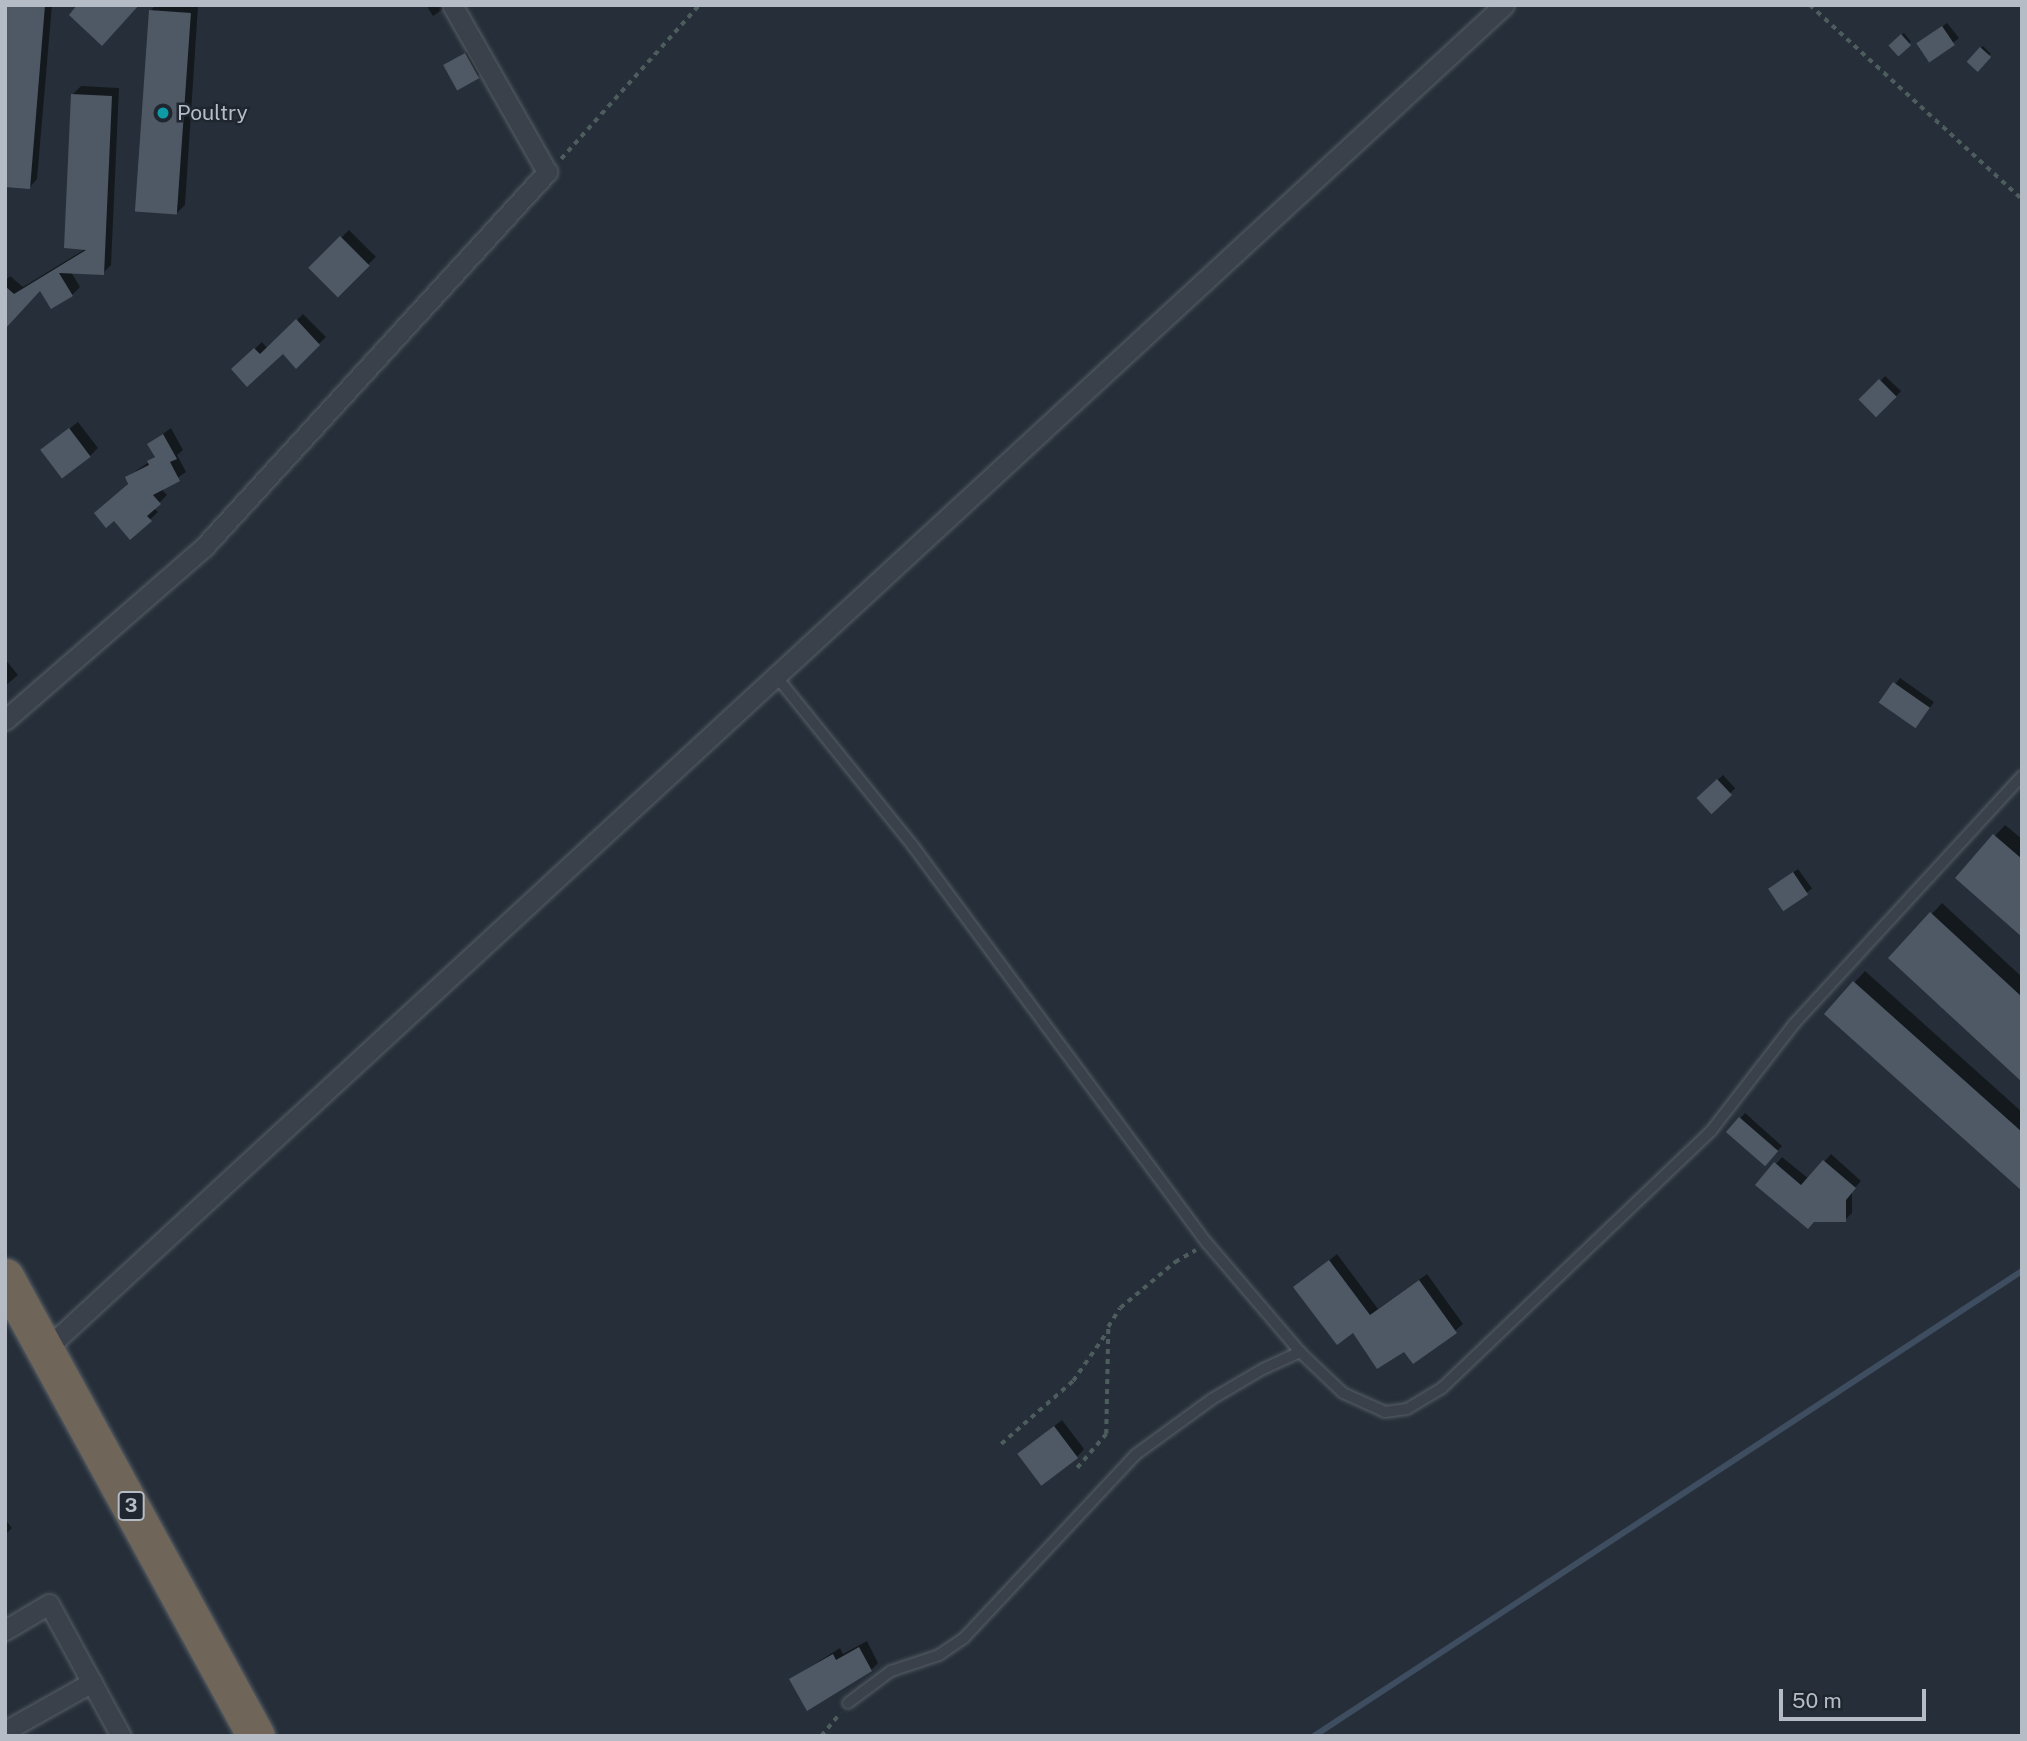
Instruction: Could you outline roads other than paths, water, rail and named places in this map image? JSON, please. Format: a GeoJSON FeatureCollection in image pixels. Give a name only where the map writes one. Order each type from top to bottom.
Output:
{"type":"FeatureCollection","features":[{"type":"Feature","properties":{"kind":"highway","name":"3"},"geometry":{"type":"LineString","coordinates":[[5,1277],[256,1736]]}},
{"type":"Feature","properties":{"kind":"street"},"geometry":{"type":"LineString","coordinates":[[5,720],[203,548],[547,172],[452,5]]}},
{"type":"Feature","properties":{"kind":"street"},"geometry":{"type":"LineString","coordinates":[[46,1349],[1504,5]]}},
{"type":"Feature","properties":{"kind":"street"},"geometry":{"type":"LineString","coordinates":[[5,1630],[49,1604],[121,1736]]}},
{"type":"Feature","properties":{"kind":"street"},"geometry":{"type":"LineString","coordinates":[[5,1731],[92,1682]]}},
{"type":"Feature","properties":{"kind":"lane"},"geometry":{"type":"LineString","coordinates":[[776,676],[913,846],[1207,1243],[1300,1352],[1343,1393],[1385,1412],[1407,1409],[1442,1388],[1711,1130],[1794,1024],[2022,776]]}},
{"type":"Feature","properties":{"kind":"lane"},"geometry":{"type":"LineString","coordinates":[[848,1703],[891,1671],[939,1655],[964,1638],[1135,1455],[1212,1399],[1300,1352]]}},
{"type":"Feature","properties":{"kind":"waterway"},"geometry":{"type":"LineString","coordinates":[[1314,1736],[2022,1271]]}},
{"type":"Feature","properties":{"kind":"place","name":"Poultry"},"geometry":{"type":"Point","coordinates":[163,113]}}]}
